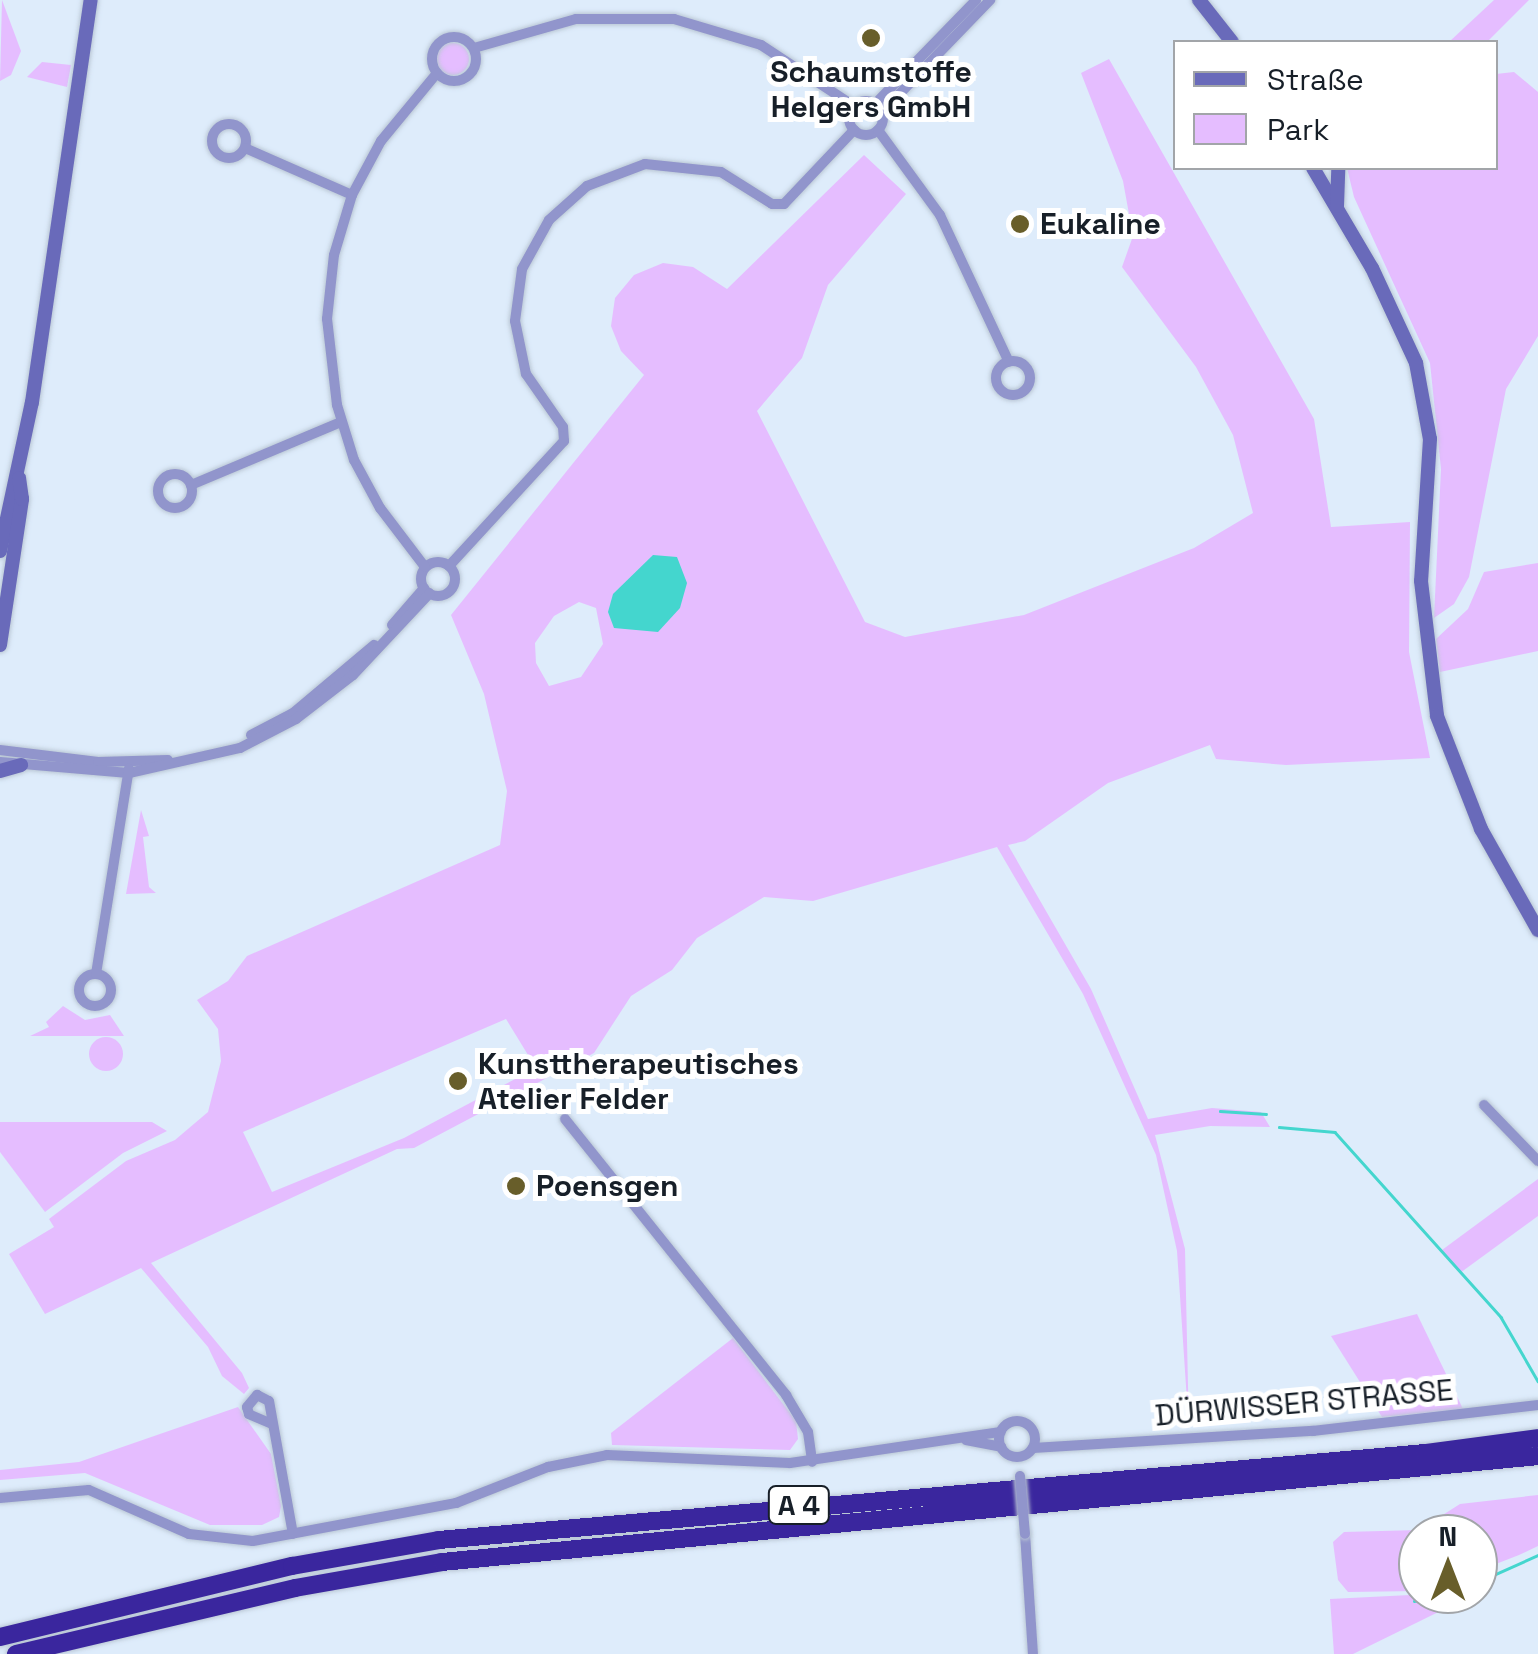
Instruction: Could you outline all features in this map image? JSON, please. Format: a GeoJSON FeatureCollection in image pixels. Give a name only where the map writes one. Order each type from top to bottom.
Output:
{"type":"FeatureCollection","features":[{"type":"Feature","properties":{"kind":"highway","name":"A 4"},"geometry":{"type":"LineString","coordinates":[[0,1637],[292,1566],[439,1540],[1426,1453],[1538,1438]]}},
{"type":"Feature","properties":{"kind":"highway","name":"A 4"},"geometry":{"type":"LineString","coordinates":[[16,1654],[295,1588],[442,1562],[1538,1456]]}},
{"type":"Feature","properties":{"kind":"main road"},"geometry":{"type":"LineString","coordinates":[[0,550],[18,477],[91,0]]}},
{"type":"Feature","properties":{"kind":"main road"},"geometry":{"type":"LineString","coordinates":[[1200,0],[1230,40]]}},
{"type":"Feature","properties":{"kind":"main road"},"geometry":{"type":"LineString","coordinates":[[1314,170],[1372,268],[1422,387],[1430,464],[1422,627],[1437,716],[1482,829],[1538,930]]}},
{"type":"Feature","properties":{"kind":"main road"},"geometry":{"type":"LineString","coordinates":[[1338,170],[1338,212]]}},
{"type":"Feature","properties":{"kind":"main road"},"geometry":{"type":"LineString","coordinates":[[0,645],[22,499],[18,477]]}},
{"type":"Feature","properties":{"kind":"main road"},"geometry":{"type":"LineString","coordinates":[[0,771],[21,765]]}},
{"type":"Feature","properties":{"kind":"street"},"geometry":{"type":"LineString","coordinates":[[976,0],[878,108],[878,130],[940,215],[1009,362]]}},
{"type":"Feature","properties":{"kind":"street"},"geometry":{"type":"LineString","coordinates":[[474,48],[543,24],[611,9],[674,19],[748,39],[811,72],[854,106],[878,108],[990,0]]}},
{"type":"Feature","properties":{"kind":"street"},"geometry":{"type":"LineString","coordinates":[[458,37],[474,48],[476,62],[466,78],[454,81],[438,73],[432,54],[439,42],[458,37]]}},
{"type":"Feature","properties":{"kind":"street"},"geometry":{"type":"LineString","coordinates":[[427,591],[426,568],[380,508],[341,422],[327,318],[334,256],[352,195],[381,140],[438,73]]}},
{"type":"Feature","properties":{"kind":"street"},"geometry":{"type":"LineString","coordinates":[[426,568],[449,566],[564,441],[562,427],[526,374],[515,321],[522,270],[549,220],[587,186],[645,164],[722,172],[772,204],[784,204],[854,130],[854,106]]}},
{"type":"Feature","properties":{"kind":"street"},"geometry":{"type":"LineString","coordinates":[[854,130],[878,130]]}},
{"type":"Feature","properties":{"kind":"street"},"geometry":{"type":"LineString","coordinates":[[245,148],[352,195]]}},
{"type":"Feature","properties":{"kind":"street"},"geometry":{"type":"LineString","coordinates":[[191,485],[341,422]]}},
{"type":"Feature","properties":{"kind":"street"},"geometry":{"type":"LineString","coordinates":[[0,762],[129,768],[204,752],[293,713],[370,649],[427,591],[450,590],[455,580],[449,566]]}},
{"type":"Feature","properties":{"kind":"street"},"geometry":{"type":"LineString","coordinates":[[0,750],[129,768]]}},
{"type":"Feature","properties":{"kind":"street"},"geometry":{"type":"LineString","coordinates":[[96,974],[129,768]]}},
{"type":"Feature","properties":{"kind":"street"},"geometry":{"type":"LineString","coordinates":[[1484,1105],[1538,1161]]}},
{"type":"Feature","properties":{"kind":"street"},"geometry":{"type":"LineString","coordinates":[[565,1118],[786,1395],[808,1432],[812,1462]]}},
{"type":"Feature","properties":{"kind":"street","name":"DÜRWISSER STRASSE"},"geometry":{"type":"LineString","coordinates":[[1001,1432],[1020,1422],[1024,1454],[1074,1446],[1312,1431],[1538,1405]]}},
{"type":"Feature","properties":{"kind":"street"},"geometry":{"type":"LineString","coordinates":[[272,1424],[293,1534]]}},
{"type":"Feature","properties":{"kind":"street"},"geometry":{"type":"LineString","coordinates":[[0,1498],[89,1490],[203,1538],[237,1542],[456,1502],[548,1467],[607,1455],[812,1462],[1001,1432],[1001,1447]]}},
{"type":"Feature","properties":{"kind":"street"},"geometry":{"type":"LineString","coordinates":[[950,1438],[1024,1454],[1020,1476],[1032,1654]]}},
{"type":"Feature","properties":{"kind":"green space"},"geometry":{"type":"Polygon","coordinates":[[[2,0],[21,51],[11,75],[0,81],[2,0]]]}},
{"type":"Feature","properties":{"kind":"green space"},"geometry":{"type":"Polygon","coordinates":[[[1494,0],[1529,0],[1489,40],[1451,40],[1494,0]]]}},
{"type":"Feature","properties":{"kind":"green space"},"geometry":{"type":"Polygon","coordinates":[[[453,43],[465,47],[469,59],[465,71],[453,75],[441,71],[437,59],[441,47],[453,43]]]}},
{"type":"Feature","properties":{"kind":"green space"},"geometry":{"type":"Polygon","coordinates":[[[1109,59],[1314,419],[1331,527],[1410,522],[1409,652],[1430,758],[1286,765],[1216,759],[1210,745],[1108,783],[1025,841],[1008,845],[1091,989],[1148,1119],[1212,1108],[1261,1112],[1270,1127],[1210,1126],[1155,1135],[1185,1249],[1189,1431],[1177,1251],[1156,1155],[1083,994],[997,847],[813,901],[764,897],[697,938],[672,970],[631,996],[594,1053],[414,1148],[397,1149],[151,1263],[242,1373],[249,1388],[244,1394],[222,1376],[208,1347],[141,1268],[45,1314],[9,1254],[54,1227],[49,1219],[126,1161],[175,1140],[208,1112],[221,1061],[218,1029],[197,1000],[228,981],[247,956],[500,845],[507,791],[484,694],[451,615],[644,375],[621,351],[611,326],[615,298],[634,275],[663,263],[693,267],[727,289],[864,155],[906,194],[828,285],[802,358],[757,411],[865,622],[905,637],[1024,615],[1194,548],[1253,513],[1233,435],[1196,367],[1122,267],[1133,236],[1123,181],[1081,73],[1109,59]],[[579,602],[554,616],[535,643],[536,663],[549,686],[581,677],[603,644],[596,608],[579,602]],[[506,1019],[243,1132],[272,1192],[404,1138],[536,1068],[506,1019]]]}},
{"type":"Feature","properties":{"kind":"green space"},"geometry":{"type":"Polygon","coordinates":[[[42,62],[71,65],[67,87],[27,77],[42,62]]]}},
{"type":"Feature","properties":{"kind":"green space"},"geometry":{"type":"Polygon","coordinates":[[[1514,72],[1538,92],[1538,336],[1506,389],[1469,577],[1454,604],[1434,618],[1441,469],[1430,363],[1354,197],[1347,170],[1498,170],[1498,74],[1514,72]]]}},
{"type":"Feature","properties":{"kind":"green space"},"geometry":{"type":"Polygon","coordinates":[[[1538,563],[1538,651],[1440,672],[1436,639],[1468,609],[1484,572],[1538,563]]]}},
{"type":"Feature","properties":{"kind":"green space"},"geometry":{"type":"Polygon","coordinates":[[[141,810],[149,836],[143,837],[149,887],[156,893],[126,894],[141,810]]]}},
{"type":"Feature","properties":{"kind":"green space"},"geometry":{"type":"Polygon","coordinates":[[[63,1006],[85,1020],[110,1015],[124,1036],[30,1036],[49,1027],[46,1022],[63,1006]]]}},
{"type":"Feature","properties":{"kind":"green space"},"geometry":{"type":"Polygon","coordinates":[[[106,1037],[118,1042],[123,1054],[118,1066],[106,1071],[94,1066],[89,1054],[94,1042],[106,1037]]]}},
{"type":"Feature","properties":{"kind":"green space"},"geometry":{"type":"Polygon","coordinates":[[[0,1122],[152,1122],[167,1131],[123,1153],[45,1212],[0,1152],[0,1122]]]}},
{"type":"Feature","properties":{"kind":"green space"},"geometry":{"type":"Polygon","coordinates":[[[1538,1179],[1538,1216],[1460,1273],[1442,1250],[1538,1179]]]}},
{"type":"Feature","properties":{"kind":"green space"},"geometry":{"type":"Polygon","coordinates":[[[1417,1314],[1463,1409],[1382,1417],[1331,1336],[1417,1314]]]}},
{"type":"Feature","properties":{"kind":"green space"},"geometry":{"type":"Polygon","coordinates":[[[733,1338],[796,1421],[798,1439],[790,1450],[612,1445],[611,1433],[733,1338]]]}},
{"type":"Feature","properties":{"kind":"green space"},"geometry":{"type":"Polygon","coordinates":[[[238,1407],[271,1454],[281,1506],[279,1517],[262,1525],[210,1525],[85,1473],[0,1480],[0,1470],[79,1462],[238,1407]]]}},
{"type":"Feature","properties":{"kind":"green space"},"geometry":{"type":"Polygon","coordinates":[[[1538,1495],[1538,1546],[1498,1563],[1498,1514],[1444,1514],[1460,1504],[1538,1495]]]}},
{"type":"Feature","properties":{"kind":"green space"},"geometry":{"type":"Polygon","coordinates":[[[1398,1531],[1398,1591],[1348,1592],[1338,1580],[1333,1542],[1344,1532],[1398,1531]]]}},
{"type":"Feature","properties":{"kind":"green space"},"geometry":{"type":"Polygon","coordinates":[[[1398,1596],[1398,1614],[1434,1614],[1353,1654],[1334,1654],[1330,1599],[1398,1596]]]}},
{"type":"Feature","properties":{"kind":"shaded area"},"geometry":{"type":"Polygon","coordinates":[[[653,555],[677,557],[687,583],[680,608],[658,632],[614,628],[608,612],[613,594],[653,555]]]}},
{"type":"Feature","properties":{"kind":"waterway"},"geometry":{"type":"LineString","coordinates":[[1220,1111],[1266,1114]]}},
{"type":"Feature","properties":{"kind":"waterway"},"geometry":{"type":"LineString","coordinates":[[1279,1127],[1335,1132],[1501,1317],[1538,1381]]}},
{"type":"Feature","properties":{"kind":"waterway"},"geometry":{"type":"LineString","coordinates":[[1498,1573],[1538,1555]]}},
{"type":"Feature","properties":{"kind":"place","name":"Schaumstoffe Helgers GmbH"},"geometry":{"type":"Point","coordinates":[871,38]}},
{"type":"Feature","properties":{"kind":"place","name":"Eukaline"},"geometry":{"type":"Point","coordinates":[1020,224]}},
{"type":"Feature","properties":{"kind":"place","name":"Kunsttherapeutisches Atelier Felder"},"geometry":{"type":"Point","coordinates":[458,1081]}},
{"type":"Feature","properties":{"kind":"place","name":"Poensgen"},"geometry":{"type":"Point","coordinates":[516,1186]}}]}
